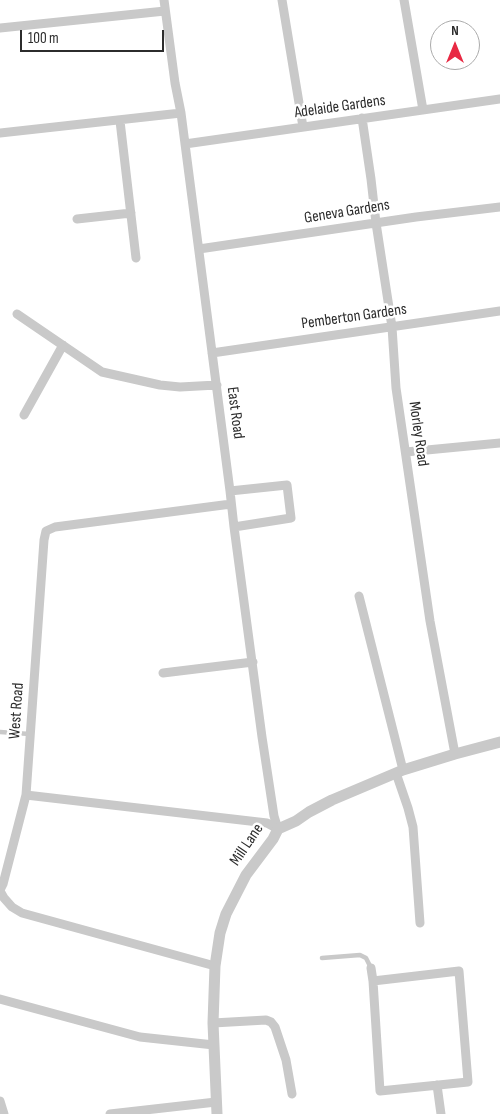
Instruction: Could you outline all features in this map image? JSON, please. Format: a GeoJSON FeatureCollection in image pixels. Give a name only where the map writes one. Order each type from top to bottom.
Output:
{"type":"FeatureCollection","features":[{"type":"Feature","properties":{"kind":"street","name":"East Road"},"geometry":{"type":"LineString","coordinates":[[164,0],[175,84],[181,113],[271,797],[278,829]]}},
{"type":"Feature","properties":{"kind":"street"},"geometry":{"type":"LineString","coordinates":[[282,0],[303,127]]}},
{"type":"Feature","properties":{"kind":"street"},"geometry":{"type":"LineString","coordinates":[[404,0],[423,110]]}},
{"type":"Feature","properties":{"kind":"street"},"geometry":{"type":"LineString","coordinates":[[0,28],[166,11]]}},
{"type":"Feature","properties":{"kind":"street","name":"Adelaide Gardens"},"geometry":{"type":"LineString","coordinates":[[185,144],[500,99]]}},
{"type":"Feature","properties":{"kind":"street"},"geometry":{"type":"LineString","coordinates":[[0,133],[181,113]]}},
{"type":"Feature","properties":{"kind":"street","name":"Morley Road"},"geometry":{"type":"LineString","coordinates":[[362,118],[392,327],[396,388],[430,620],[454,754]]}},
{"type":"Feature","properties":{"kind":"street"},"geometry":{"type":"LineString","coordinates":[[120,120],[136,258]]}},
{"type":"Feature","properties":{"kind":"street","name":"Geneva Gardens"},"geometry":{"type":"LineString","coordinates":[[199,249],[416,217],[500,207]]}},
{"type":"Feature","properties":{"kind":"street"},"geometry":{"type":"LineString","coordinates":[[77,219],[131,213]]}},
{"type":"Feature","properties":{"kind":"street","name":"Pemberton Gardens"},"geometry":{"type":"LineString","coordinates":[[212,353],[500,311]]}},
{"type":"Feature","properties":{"kind":"street"},"geometry":{"type":"LineString","coordinates":[[17,314],[102,372],[160,385],[180,387],[216,385]]}},
{"type":"Feature","properties":{"kind":"street"},"geometry":{"type":"LineString","coordinates":[[24,414],[63,345]]}},
{"type":"Feature","properties":{"kind":"street"},"geometry":{"type":"LineString","coordinates":[[406,452],[500,442]]}},
{"type":"Feature","properties":{"kind":"street"},"geometry":{"type":"LineString","coordinates":[[230,491],[287,485],[291,518],[234,527]]}},
{"type":"Feature","properties":{"kind":"street","name":"West Road"},"geometry":{"type":"LineString","coordinates":[[0,890],[26,795],[46,531],[55,527],[231,504]]}},
{"type":"Feature","properties":{"kind":"street"},"geometry":{"type":"LineString","coordinates":[[359,596],[413,827],[420,923]]}},
{"type":"Feature","properties":{"kind":"street"},"geometry":{"type":"LineString","coordinates":[[163,673],[253,662]]}},
{"type":"Feature","properties":{"kind":"street","name":"Mill Lane"},"geometry":{"type":"LineString","coordinates":[[217,1114],[213,1024],[215,966],[220,933],[226,914],[246,875],[278,829],[332,800],[399,772],[454,754],[500,742]]}},
{"type":"Feature","properties":{"kind":"street"},"geometry":{"type":"LineString","coordinates":[[26,795],[267,823],[278,829]]}},
{"type":"Feature","properties":{"kind":"street"},"geometry":{"type":"LineString","coordinates":[[0,890],[12,907],[22,913],[215,966]]}},
{"type":"Feature","properties":{"kind":"street"},"geometry":{"type":"LineString","coordinates":[[371,968],[374,981],[380,1090],[468,1082],[459,971],[374,981]]}},
{"type":"Feature","properties":{"kind":"street"},"geometry":{"type":"LineString","coordinates":[[0,1000],[140,1037],[214,1045]]}},
{"type":"Feature","properties":{"kind":"street"},"geometry":{"type":"LineString","coordinates":[[213,1024],[266,1020],[271,1022],[276,1027],[286,1060],[292,1094]]}},
{"type":"Feature","properties":{"kind":"street"},"geometry":{"type":"LineString","coordinates":[[437,1085],[441,1114]]}},
{"type":"Feature","properties":{"kind":"street"},"geometry":{"type":"LineString","coordinates":[[0,1101],[4,1114]]}},
{"type":"Feature","properties":{"kind":"street"},"geometry":{"type":"LineString","coordinates":[[110,1114],[216,1102]]}},
{"type":"Feature","properties":{"kind":"lane"},"geometry":{"type":"LineString","coordinates":[[0,732],[30,734]]}},
{"type":"Feature","properties":{"kind":"lane"},"geometry":{"type":"LineString","coordinates":[[322,958],[360,955],[366,958],[371,968]]}}]}
